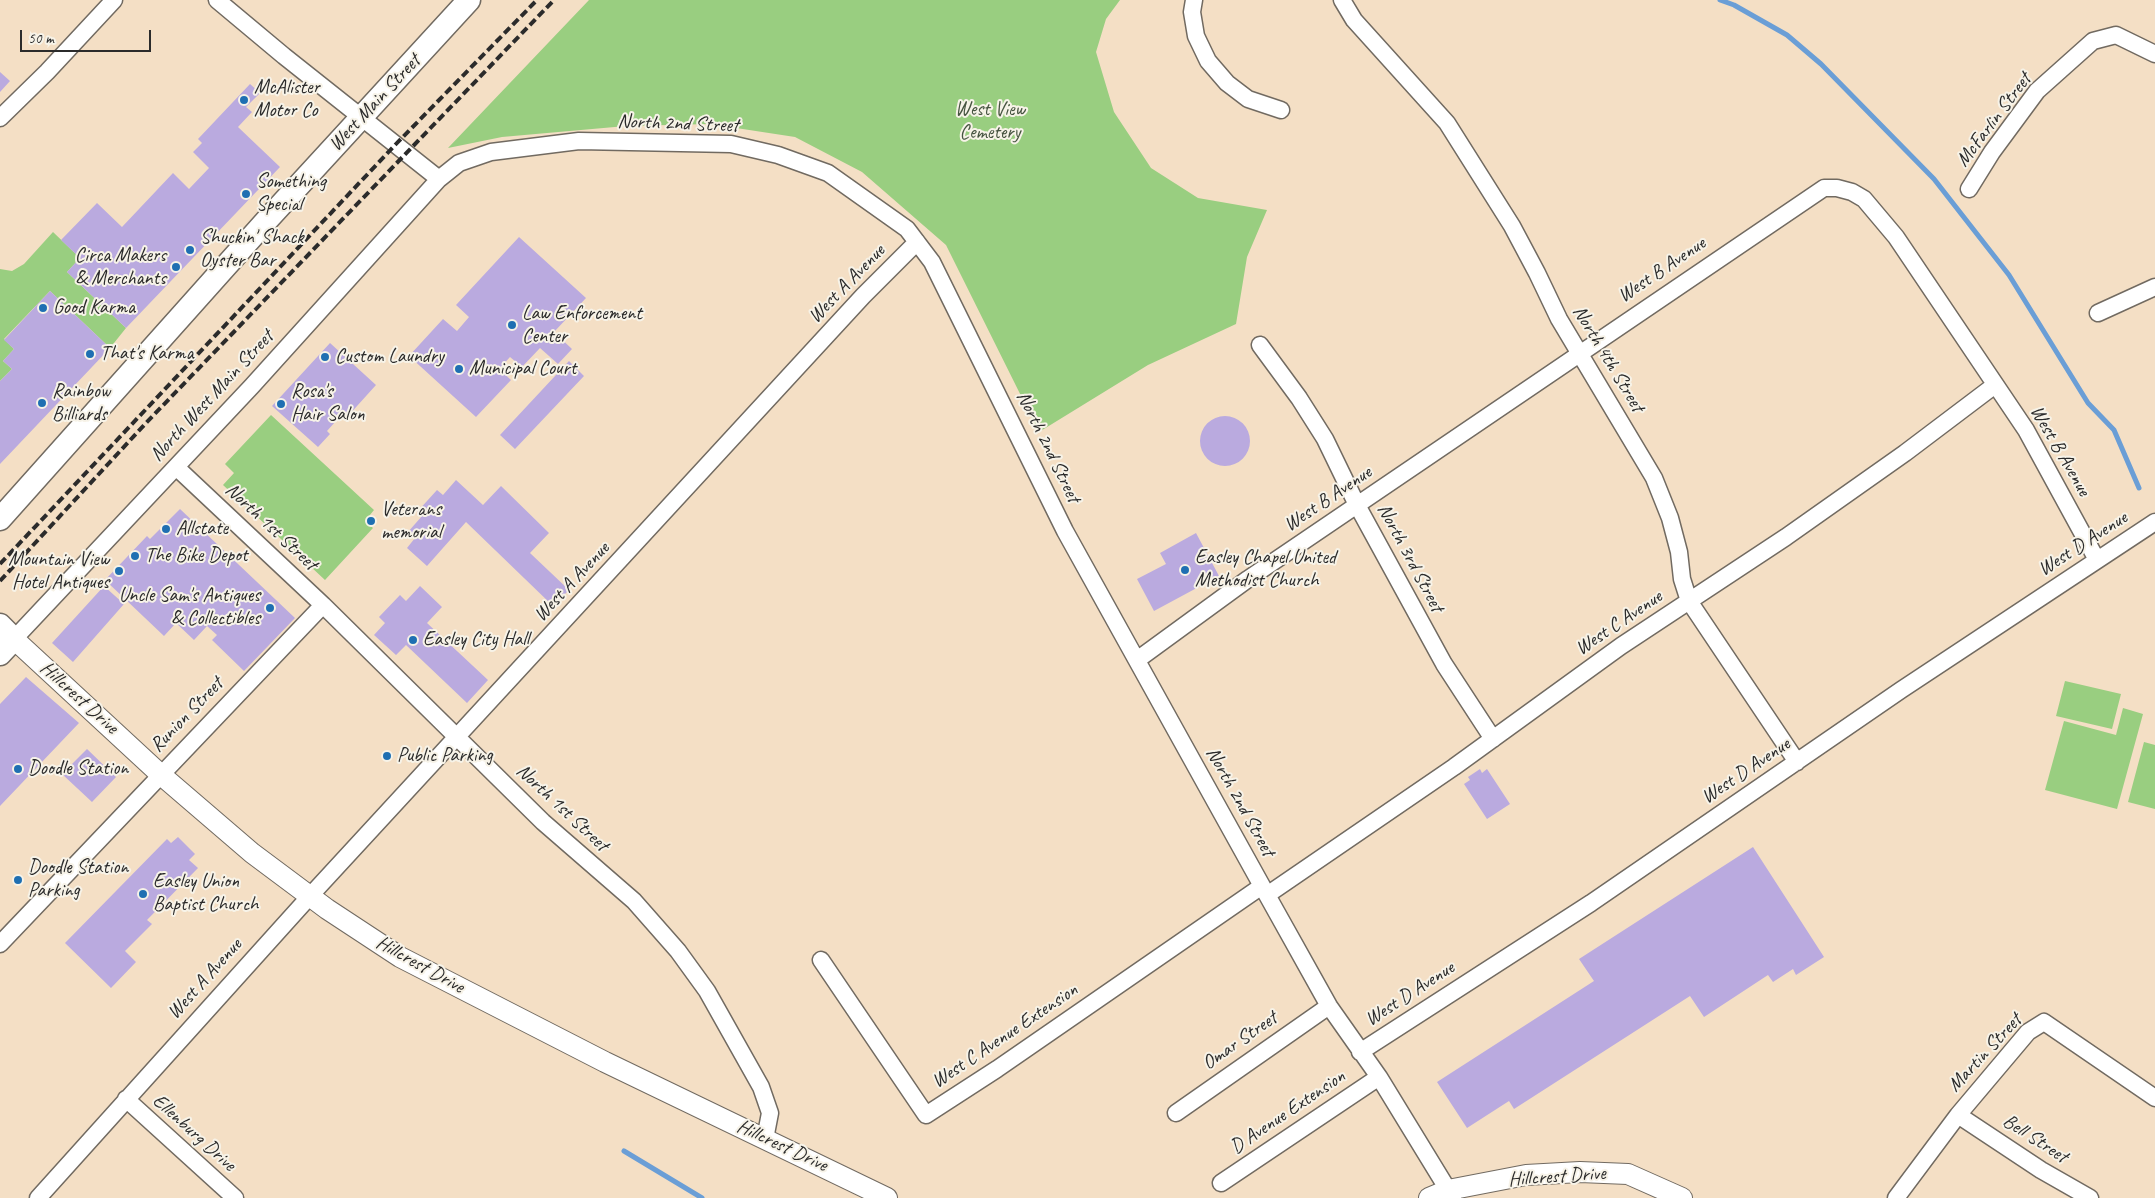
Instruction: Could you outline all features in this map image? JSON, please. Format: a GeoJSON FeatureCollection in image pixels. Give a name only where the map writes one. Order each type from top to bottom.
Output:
{"type":"FeatureCollection","features":[{"type":"Feature","properties":{"kind":"main road","name":"West Main Street"},"geometry":{"type":"LineString","coordinates":[[0,519],[469,0]]}},
{"type":"Feature","properties":{"kind":"street"},"geometry":{"type":"LineString","coordinates":[[0,118],[47,72],[114,0]]}},
{"type":"Feature","properties":{"kind":"street"},"geometry":{"type":"LineString","coordinates":[[217,0],[439,179]]}},
{"type":"Feature","properties":{"kind":"street"},"geometry":{"type":"LineString","coordinates":[[1194,0],[1192,12],[1196,36],[1208,61],[1227,83],[1248,99],[1281,110]]}},
{"type":"Feature","properties":{"kind":"street","name":"North 4th Street"},"geometry":{"type":"LineString","coordinates":[[1342,0],[1354,20],[1447,123],[1512,226],[1538,273],[1559,319],[1654,478],[1670,518],[1679,552],[1682,579],[1689,601],[1797,762]]}},
{"type":"Feature","properties":{"kind":"street","name":"McFarlin Street"},"geometry":{"type":"LineString","coordinates":[[1969,189],[1992,152],[2037,91],[2093,41],[2116,35],[2155,54]]}},
{"type":"Feature","properties":{"kind":"street","name":"North 2nd Street"},"geometry":{"type":"LineString","coordinates":[[439,179],[459,163],[491,152],[570,142],[730,144],[778,155],[828,173],[906,229],[932,262],[1065,532],[1264,891],[1329,1006],[1379,1077],[1450,1194]]}},
{"type":"Feature","properties":{"kind":"street","name":"North West Main Street"},"geometry":{"type":"LineString","coordinates":[[5,639],[176,467],[439,179]]}},
{"type":"Feature","properties":{"kind":"street","name":"West B Avenue"},"geometry":{"type":"LineString","coordinates":[[1137,660],[1248,579],[1824,188],[1837,188],[1852,192],[1864,199],[1896,237],[2026,430],[2097,560]]}},
{"type":"Feature","properties":{"kind":"street","name":"West A Avenue"},"geometry":{"type":"LineString","coordinates":[[38,1198],[126,1098],[310,896],[863,296],[917,242]]}},
{"type":"Feature","properties":{"kind":"street"},"geometry":{"type":"LineString","coordinates":[[2098,313],[2155,288]]}},
{"type":"Feature","properties":{"kind":"street","name":"North 3rd Street"},"geometry":{"type":"LineString","coordinates":[[1260,345],[1299,398],[1320,431],[1357,505],[1444,664],[1493,739]]}},
{"type":"Feature","properties":{"kind":"street","name":"West C Avenue"},"geometry":{"type":"LineString","coordinates":[[1264,891],[1493,739],[1621,646],[1905,453],[1995,385]]}},
{"type":"Feature","properties":{"kind":"street","name":"North 1st Street"},"geometry":{"type":"LineString","coordinates":[[176,467],[323,605],[543,822],[634,901],[678,951],[707,991],[761,1087],[770,1113],[765,1138]]}},
{"type":"Feature","properties":{"kind":"street","name":"West D Avenue"},"geometry":{"type":"LineString","coordinates":[[1360,1052],[1591,903],[1797,762],[2155,522]]}},
{"type":"Feature","properties":{"kind":"street","name":"Runion Street"},"geometry":{"type":"LineString","coordinates":[[0,944],[323,605]]}},
{"type":"Feature","properties":{"kind":"street","name":"Hillcrest Drive"},"geometry":{"type":"LineString","coordinates":[[5,639],[252,853],[310,896],[400,957],[605,1062],[887,1198]]}},
{"type":"Feature","properties":{"kind":"street","name":"West C Avenue Extension"},"geometry":{"type":"LineString","coordinates":[[822,960],[926,1114],[997,1069],[1264,891]]}},
{"type":"Feature","properties":{"kind":"street","name":"Omar Street"},"geometry":{"type":"LineString","coordinates":[[1176,1113],[1329,1006]]}},
{"type":"Feature","properties":{"kind":"street","name":"Martin Street"},"geometry":{"type":"LineString","coordinates":[[1896,1198],[1958,1115],[2028,1032],[2044,1022],[2155,1098]]}},
{"type":"Feature","properties":{"kind":"street","name":"D Avenue Extension"},"geometry":{"type":"LineString","coordinates":[[1221,1182],[1379,1077]]}},
{"type":"Feature","properties":{"kind":"street","name":"Ellenburg Drive"},"geometry":{"type":"LineString","coordinates":[[126,1098],[234,1198]]}},
{"type":"Feature","properties":{"kind":"street","name":"Bell Street"},"geometry":{"type":"LineString","coordinates":[[1958,1115],[2041,1170],[2090,1198]]}},
{"type":"Feature","properties":{"kind":"street","name":"Hillcrest Drive"},"geometry":{"type":"LineString","coordinates":[[1429,1198],[1526,1175],[1580,1172],[1628,1174],[1682,1198]]}},
{"type":"Feature","properties":{"kind":"green space","name":"West View Cemetery"},"geometry":{"type":"Polygon","coordinates":[[[589,0],[1120,0],[1106,19],[1096,52],[1114,112],[1151,168],[1198,198],[1267,210],[1247,257],[1236,324],[1148,365],[1039,432],[946,245],[862,172],[795,137],[710,124],[626,126],[502,137],[448,148],[589,0]]]}},
{"type":"Feature","properties":{"kind":"green space"},"geometry":{"type":"Polygon","coordinates":[[[53,232],[80,258],[67,272],[126,328],[110,348],[50,291],[4,339],[14,349],[3,361],[12,369],[0,381],[0,269],[12,271],[24,264],[53,232]]]}},
{"type":"Feature","properties":{"kind":"green space"},"geometry":{"type":"Polygon","coordinates":[[[271,415],[374,510],[365,521],[373,528],[325,580],[223,485],[234,473],[225,464],[271,415]]]}},
{"type":"Feature","properties":{"kind":"green space"},"geometry":{"type":"Polygon","coordinates":[[[2065,681],[2121,694],[2112,729],[2056,716],[2065,681]]]}},
{"type":"Feature","properties":{"kind":"green space"},"geometry":{"type":"Polygon","coordinates":[[[2123,708],[2143,714],[2117,809],[2045,790],[2064,721],[2116,735],[2123,708]]]}},
{"type":"Feature","properties":{"kind":"green space"},"geometry":{"type":"Polygon","coordinates":[[[2144,742],[2155,745],[2155,809],[2128,802],[2144,742]]]}},
{"type":"Feature","properties":{"kind":"building"},"geometry":{"type":"Polygon","coordinates":[[[0,72],[10,81],[0,92],[0,72]]]}},
{"type":"Feature","properties":{"kind":"building"},"geometry":{"type":"Polygon","coordinates":[[[250,84],[260,93],[246,107],[252,112],[238,127],[280,167],[126,328],[67,272],[80,258],[61,240],[97,203],[122,227],[173,173],[189,189],[209,168],[193,152],[202,143],[198,139],[250,84]]]}},
{"type":"Feature","properties":{"kind":"building","name":"Law Enforcement Center"},"geometry":{"type":"Polygon","coordinates":[[[519,237],[586,298],[554,332],[572,349],[558,364],[540,348],[522,367],[510,357],[499,369],[511,380],[476,417],[409,356],[443,319],[457,331],[469,317],[456,305],[519,237]]]}},
{"type":"Feature","properties":{"kind":"building"},"geometry":{"type":"Polygon","coordinates":[[[50,291],[110,348],[0,464],[0,381],[12,369],[3,361],[14,349],[4,340],[50,291]]]}},
{"type":"Feature","properties":{"kind":"building"},"geometry":{"type":"Polygon","coordinates":[[[330,343],[376,385],[348,416],[344,412],[327,431],[330,434],[318,447],[272,406],[330,343]]]}},
{"type":"Feature","properties":{"kind":"building"},"geometry":{"type":"Polygon","coordinates":[[[569,361],[584,376],[515,449],[500,435],[569,361]]]}},
{"type":"Feature","properties":{"kind":"building"},"geometry":{"type":"Polygon","coordinates":[[[1220,416],[1230,416],[1243,423],[1250,436],[1250,446],[1243,459],[1230,466],[1220,466],[1211,462],[1204,455],[1200,446],[1200,436],[1204,427],[1211,420],[1220,416]]]}},
{"type":"Feature","properties":{"kind":"building"},"geometry":{"type":"Polygon","coordinates":[[[456,480],[483,505],[501,486],[549,533],[530,553],[569,590],[553,606],[466,522],[427,566],[407,548],[415,538],[408,532],[422,516],[417,512],[437,490],[443,495],[456,480]]]}},
{"type":"Feature","properties":{"kind":"building"},"geometry":{"type":"Polygon","coordinates":[[[180,509],[295,618],[244,671],[212,640],[217,635],[207,626],[194,640],[176,623],[164,636],[105,580],[147,536],[150,539],[180,509]]]}},
{"type":"Feature","properties":{"kind":"building","name":"Easley Chapel United Methodist Church"},"geometry":{"type":"Polygon","coordinates":[[[1196,533],[1219,576],[1154,611],[1137,579],[1166,564],[1160,553],[1196,533]]]}},
{"type":"Feature","properties":{"kind":"building"},"geometry":{"type":"Polygon","coordinates":[[[104,586],[124,604],[73,662],[52,643],[104,586]]]}},
{"type":"Feature","properties":{"kind":"building","name":"Easley City Hall"},"geometry":{"type":"Polygon","coordinates":[[[420,586],[442,607],[427,623],[488,680],[467,703],[406,645],[396,655],[374,635],[385,623],[379,617],[400,595],[406,601],[420,586]]]}},
{"type":"Feature","properties":{"kind":"building","name":"Doodle Station"},"geometry":{"type":"Polygon","coordinates":[[[26,677],[79,723],[0,806],[0,704],[26,677]]]}},
{"type":"Feature","properties":{"kind":"building","name":"Doodle Station"},"geometry":{"type":"Polygon","coordinates":[[[87,749],[116,777],[92,802],[62,774],[87,749]]]}},
{"type":"Feature","properties":{"kind":"building"},"geometry":{"type":"Polygon","coordinates":[[[1480,769],[1482,773],[1487,769],[1510,804],[1487,819],[1464,784],[1470,780],[1468,777],[1480,769]]]}},
{"type":"Feature","properties":{"kind":"building","name":"Easley Union Baptist Church"},"geometry":{"type":"Polygon","coordinates":[[[178,837],[195,854],[189,860],[198,868],[147,920],[152,924],[125,951],[136,962],[111,988],[65,943],[167,839],[171,843],[178,837]]]}},
{"type":"Feature","properties":{"kind":"building"},"geometry":{"type":"Polygon","coordinates":[[[1753,847],[1824,957],[1796,975],[1793,969],[1773,982],[1768,975],[1704,1017],[1690,996],[1514,1109],[1509,1101],[1467,1128],[1437,1082],[1594,981],[1579,959],[1753,847]]]}},
{"type":"Feature","properties":{"kind":"waterway"},"geometry":{"type":"LineString","coordinates":[[1720,0],[1734,5],[1787,35],[1821,64],[1934,179],[2009,275],[2088,403],[2114,430],[2139,488]]}},
{"type":"Feature","properties":{"kind":"waterway"},"geometry":{"type":"LineString","coordinates":[[624,1151],[702,1198]]}},
{"type":"Feature","properties":{"kind":"railway"},"geometry":{"type":"LineString","coordinates":[[0,564],[396,144],[537,0]]}},
{"type":"Feature","properties":{"kind":"railway"},"geometry":{"type":"LineString","coordinates":[[0,581],[146,423],[554,0]]}},
{"type":"Feature","properties":{"kind":"place","name":"McAlister Motor Co"},"geometry":{"type":"Point","coordinates":[244,100]}},
{"type":"Feature","properties":{"kind":"place","name":"Something Special"},"geometry":{"type":"Point","coordinates":[246,194]}},
{"type":"Feature","properties":{"kind":"place","name":"Shuckin' Shack Oyster Bar"},"geometry":{"type":"Point","coordinates":[190,250]}},
{"type":"Feature","properties":{"kind":"place","name":"Circa Makers & Merchants"},"geometry":{"type":"Point","coordinates":[176,267]}},
{"type":"Feature","properties":{"kind":"place","name":"Good Karma"},"geometry":{"type":"Point","coordinates":[43,308]}},
{"type":"Feature","properties":{"kind":"place","name":"Law Enforcement Center"},"geometry":{"type":"Point","coordinates":[512,325]}},
{"type":"Feature","properties":{"kind":"place","name":"That's Karma"},"geometry":{"type":"Point","coordinates":[90,354]}},
{"type":"Feature","properties":{"kind":"place","name":"Custom Laundry"},"geometry":{"type":"Point","coordinates":[325,357]}},
{"type":"Feature","properties":{"kind":"place","name":"Municipal Court"},"geometry":{"type":"Point","coordinates":[459,369]}},
{"type":"Feature","properties":{"kind":"place","name":"Rainbow Billiards"},"geometry":{"type":"Point","coordinates":[42,403]}},
{"type":"Feature","properties":{"kind":"place","name":"Rosa's Hair Salon"},"geometry":{"type":"Point","coordinates":[281,404]}},
{"type":"Feature","properties":{"kind":"place","name":"Veterans memorial"},"geometry":{"type":"Point","coordinates":[371,521]}},
{"type":"Feature","properties":{"kind":"place","name":"Allstate"},"geometry":{"type":"Point","coordinates":[166,529]}},
{"type":"Feature","properties":{"kind":"place","name":"The Bike Depot"},"geometry":{"type":"Point","coordinates":[135,556]}},
{"type":"Feature","properties":{"kind":"place","name":"Easley Chapel United Methodist Church"},"geometry":{"type":"Point","coordinates":[1185,570]}},
{"type":"Feature","properties":{"kind":"place","name":"Mountain View Hotel Antiques"},"geometry":{"type":"Point","coordinates":[119,571]}},
{"type":"Feature","properties":{"kind":"place","name":"Uncle Sam's Antiques & Collectibles"},"geometry":{"type":"Point","coordinates":[270,608]}},
{"type":"Feature","properties":{"kind":"place","name":"Easley City Hall"},"geometry":{"type":"Point","coordinates":[413,640]}},
{"type":"Feature","properties":{"kind":"place","name":"Public Parking"},"geometry":{"type":"Point","coordinates":[387,756]}},
{"type":"Feature","properties":{"kind":"place","name":"Doodle Station"},"geometry":{"type":"Point","coordinates":[18,769]}},
{"type":"Feature","properties":{"kind":"place","name":"Doodle Station Parking"},"geometry":{"type":"Point","coordinates":[18,880]}},
{"type":"Feature","properties":{"kind":"place","name":"Easley Union Baptist Church"},"geometry":{"type":"Point","coordinates":[143,894]}}]}
